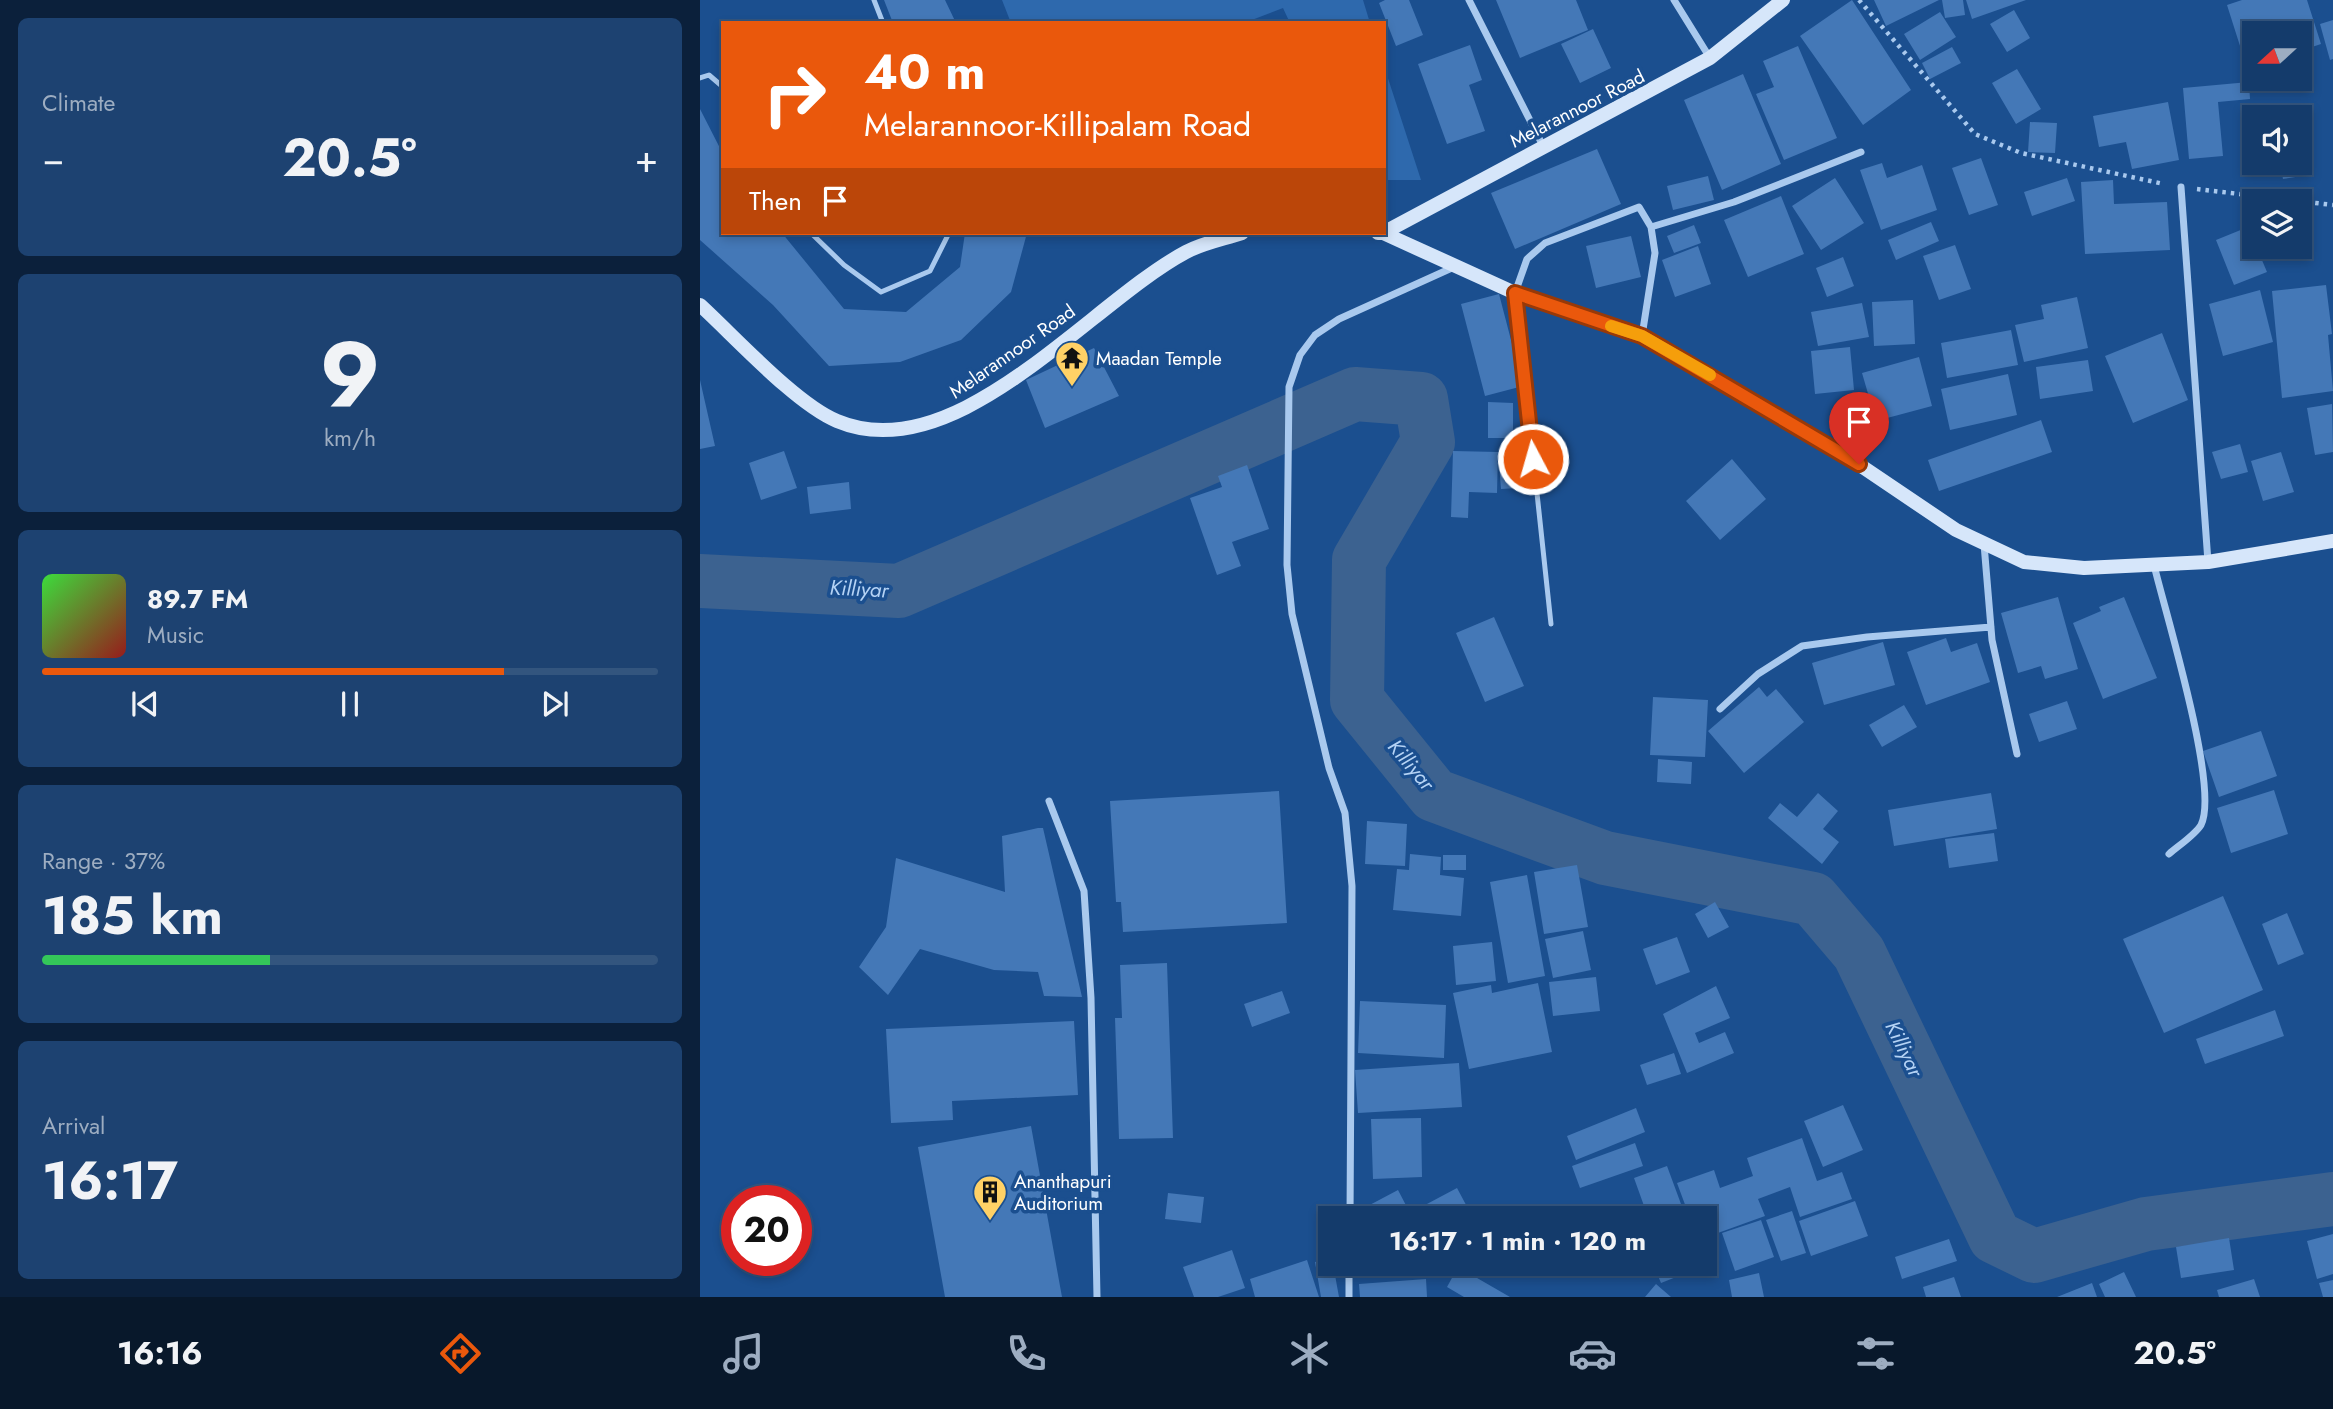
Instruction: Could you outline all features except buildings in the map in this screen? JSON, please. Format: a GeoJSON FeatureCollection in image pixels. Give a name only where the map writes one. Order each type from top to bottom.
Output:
{"type":"FeatureCollection","features":[{"type":"Feature","properties":{"kind":"street"},"geometry":{"type":"LineString","coordinates":[[1469,0],[1543,146]]}},
{"type":"Feature","properties":{"kind":"street"},"geometry":{"type":"LineString","coordinates":[[1674,0],[1710,58]]}},
{"type":"Feature","properties":{"kind":"street","name":"Melarannoor Road"},"geometry":{"type":"LineString","coordinates":[[1386,231],[1710,58],[1783,0]]}},
{"type":"Feature","properties":{"kind":"street"},"geometry":{"type":"LineString","coordinates":[[1651,228],[1734,202],[1861,152]]}},
{"type":"Feature","properties":{"kind":"street"},"geometry":{"type":"LineString","coordinates":[[2181,187],[2208,562]]}},
{"type":"Feature","properties":{"kind":"street"},"geometry":{"type":"LineString","coordinates":[[1515,293],[1527,259],[1545,243],[1639,207],[1651,228],[1655,253],[1642,336]]}},
{"type":"Feature","properties":{"kind":"street"},"geometry":{"type":"LineString","coordinates":[[1386,234],[1515,293],[1642,336],[1839,451],[1956,530],[2024,562],[2084,568],[2208,562],[2333,541]]}},
{"type":"Feature","properties":{"kind":"street","name":"Melarannoor Road"},"geometry":{"type":"LineString","coordinates":[[700,304],[803,400],[836,421],[870,431],[919,427],[965,410],[1049,352],[1133,286],[1188,251],[1236,235]]}},
{"type":"Feature","properties":{"kind":"street"},"geometry":{"type":"LineString","coordinates":[[1350,1206],[1352,886],[1345,813],[1329,768],[1293,614],[1287,565],[1289,387],[1300,355],[1315,335],[1339,319],[1454,267]]}},
{"type":"Feature","properties":{"kind":"street"},"geometry":{"type":"LineString","coordinates":[[1983,544],[1991,627],[2017,754]]}},
{"type":"Feature","properties":{"kind":"street"},"geometry":{"type":"LineString","coordinates":[[2154,565],[2196,737],[2206,807],[2200,826],[2169,854]]}},
{"type":"Feature","properties":{"kind":"street"},"geometry":{"type":"LineString","coordinates":[[1720,709],[1758,674],[1802,646],[1867,637],[1991,627]]}},
{"type":"Feature","properties":{"kind":"street"},"geometry":{"type":"LineString","coordinates":[[1049,801],[1084,891],[1091,998],[1097,1297]]}},
{"type":"Feature","properties":{"kind":"street"},"geometry":{"type":"LineString","coordinates":[[1349,1276],[1349,1297]]}},
{"type":"Feature","properties":{"kind":"lane"},"geometry":{"type":"LineString","coordinates":[[874,0],[882,21]]}},
{"type":"Feature","properties":{"kind":"lane"},"geometry":{"type":"LineString","coordinates":[[700,78],[709,75],[721,85]]}},
{"type":"Feature","properties":{"kind":"lane"},"geometry":{"type":"LineString","coordinates":[[813,235],[845,265],[881,292],[930,271],[947,235]]}},
{"type":"Feature","properties":{"kind":"lane"},"geometry":{"type":"LineString","coordinates":[[1515,293],[1551,624]]}},
{"type":"Feature","properties":{"kind":"path"},"geometry":{"type":"LineString","coordinates":[[1860,0],[1923,77],[1975,134],[2021,153],[2181,187],[2333,205]]}},
{"type":"Feature","properties":{"kind":"shaded area"},"geometry":{"type":"Polygon","coordinates":[[[1002,0],[1363,0],[1369,21],[1289,21],[1283,8],[1249,21],[1010,21],[1002,0]]]}},
{"type":"Feature","properties":{"kind":"shaded area"},"geometry":{"type":"Polygon","coordinates":[[[1386,72],[1421,180],[1386,180],[1386,72]]]}},
{"type":"Feature","properties":{"kind":"waterway","name":"Killiyar"},"geometry":{"type":"LineString","coordinates":[[700,581],[899,591],[1355,394],[1421,399],[1428,442],[1359,560],[1357,700],[1434,795],[1605,858],[1813,899],[1859,953],[1995,1237],[2034,1256],[2146,1224],[2333,1199]]}},
{"type":"Feature","properties":{"kind":"slow traffic"},"geometry":{"type":"LineString","coordinates":[[1611,326],[1642,336],[1710,375]]}},
{"type":"Feature","properties":{"kind":"place","name":"Maadan Temple"},"geometry":{"type":"Point","coordinates":[1072,388]}},
{"type":"Feature","properties":{"kind":"place","name":"Ananthapuri Auditorium"},"geometry":{"type":"Point","coordinates":[990,1222]}},
{"type":"Feature","properties":{"kind":"route"},"geometry":{"type":"LineString","coordinates":[[1533,459],[1515,293],[1642,336],[1859,464]]}}]}
